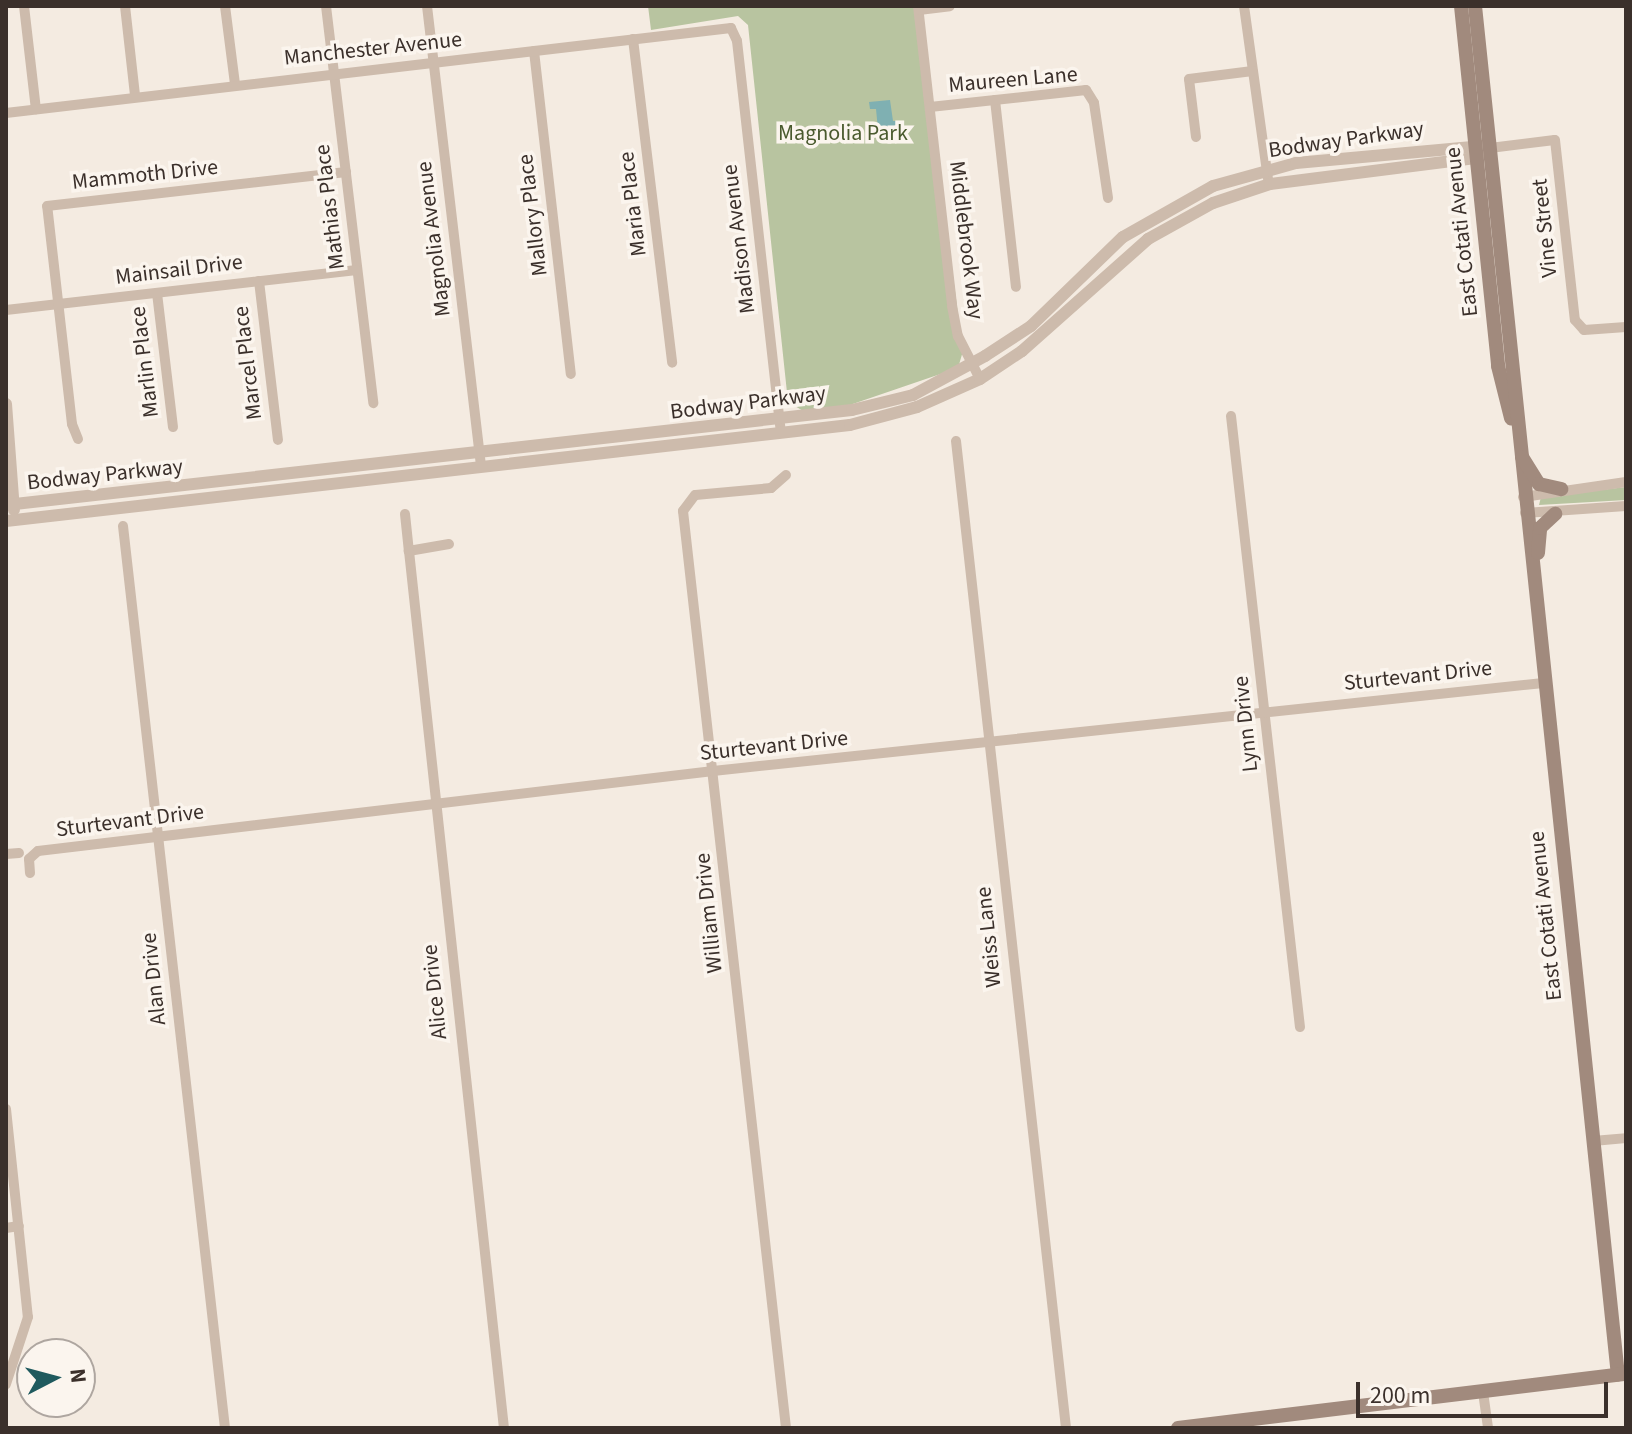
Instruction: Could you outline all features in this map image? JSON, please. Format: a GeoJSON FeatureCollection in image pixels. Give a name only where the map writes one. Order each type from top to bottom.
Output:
{"type":"FeatureCollection","features":[{"type":"Feature","properties":{"kind":"main road","name":"East Cotati Avenue"},"geometry":{"type":"LineString","coordinates":[[1461,6],[1519,451],[1593,1141],[1622,1375]]}},
{"type":"Feature","properties":{"kind":"main road","name":"East Cotati Avenue"},"geometry":{"type":"LineString","coordinates":[[1475,6],[1481,150]]}},
{"type":"Feature","properties":{"kind":"main road"},"geometry":{"type":"LineString","coordinates":[[1519,451],[1539,484],[1561,489]]}},
{"type":"Feature","properties":{"kind":"main road"},"geometry":{"type":"LineString","coordinates":[[1538,644],[1544,607],[1537,535],[1555,514]]}},
{"type":"Feature","properties":{"kind":"main road"},"geometry":{"type":"LineString","coordinates":[[1178,1428],[1232,1425],[1622,1375]]}},
{"type":"Feature","properties":{"kind":"street"},"geometry":{"type":"LineString","coordinates":[[24,6],[36,109]]}},
{"type":"Feature","properties":{"kind":"street"},"geometry":{"type":"LineString","coordinates":[[125,6],[135,95]]}},
{"type":"Feature","properties":{"kind":"street"},"geometry":{"type":"LineString","coordinates":[[225,6],[235,84]]}},
{"type":"Feature","properties":{"kind":"street","name":"Mathias Place"},"geometry":{"type":"LineString","coordinates":[[326,6],[373,403]]}},
{"type":"Feature","properties":{"kind":"street","name":"Magnolia Avenue"},"geometry":{"type":"LineString","coordinates":[[427,6],[480,460]]}},
{"type":"Feature","properties":{"kind":"street"},"geometry":{"type":"LineString","coordinates":[[919,8],[950,6]]}},
{"type":"Feature","properties":{"kind":"street"},"geometry":{"type":"LineString","coordinates":[[1244,6],[1264,170],[1270,184]]}},
{"type":"Feature","properties":{"kind":"street","name":"Middlebrook Way"},"geometry":{"type":"LineString","coordinates":[[919,8],[952,306],[971,364],[980,379]]}},
{"type":"Feature","properties":{"kind":"street","name":"Manchester Avenue"},"geometry":{"type":"LineString","coordinates":[[6,113],[135,95],[725,27],[736,33],[737,41]]}},
{"type":"Feature","properties":{"kind":"street","name":"Maria Place"},"geometry":{"type":"LineString","coordinates":[[633,39],[672,363]]}},
{"type":"Feature","properties":{"kind":"street","name":"Madison Avenue"},"geometry":{"type":"LineString","coordinates":[[737,41],[780,426]]}},
{"type":"Feature","properties":{"kind":"street","name":"Mallory Place"},"geometry":{"type":"LineString","coordinates":[[534,51],[571,374]]}},
{"type":"Feature","properties":{"kind":"street"},"geometry":{"type":"LineString","coordinates":[[1196,137],[1189,79],[1252,71]]}},
{"type":"Feature","properties":{"kind":"street","name":"Maureen Lane"},"geometry":{"type":"LineString","coordinates":[[930,107],[1086,90],[1094,103],[1108,198]]}},
{"type":"Feature","properties":{"kind":"street"},"geometry":{"type":"LineString","coordinates":[[995,100],[1016,287]]}},
{"type":"Feature","properties":{"kind":"street","name":"Vine Street"},"geometry":{"type":"LineString","coordinates":[[1481,150],[1555,140],[1575,320],[1584,330],[1626,327]]}},
{"type":"Feature","properties":{"kind":"street","name":"Bodway Parkway"},"geometry":{"type":"LineString","coordinates":[[780,426],[913,395],[971,364],[1031,326],[1123,237],[1170,207],[1264,170],[1481,150]]}},
{"type":"Feature","properties":{"kind":"street","name":"Bodway Parkway"},"geometry":{"type":"LineString","coordinates":[[7,519],[780,426],[850,425],[917,407],[980,379],[1022,351],[1148,239],[1213,203],[1270,184],[1481,150]]}},
{"type":"Feature","properties":{"kind":"street","name":"Mammoth Drive"},"geometry":{"type":"LineString","coordinates":[[58,304],[47,206],[346,172]]}},
{"type":"Feature","properties":{"kind":"street","name":"Mainsail Drive"},"geometry":{"type":"LineString","coordinates":[[6,310],[357,270]]}},
{"type":"Feature","properties":{"kind":"street","name":"Marcel Place"},"geometry":{"type":"LineString","coordinates":[[259,281],[278,440]]}},
{"type":"Feature","properties":{"kind":"street","name":"Marlin Place"},"geometry":{"type":"LineString","coordinates":[[157,293],[173,427]]}},
{"type":"Feature","properties":{"kind":"street"},"geometry":{"type":"LineString","coordinates":[[58,304],[72,424],[78,439]]}},
{"type":"Feature","properties":{"kind":"street"},"geometry":{"type":"LineString","coordinates":[[6,404],[11,505],[7,519]]}},
{"type":"Feature","properties":{"kind":"street","name":"Lynn Drive"},"geometry":{"type":"LineString","coordinates":[[1231,416],[1300,1027]]}},
{"type":"Feature","properties":{"kind":"street","name":"Weiss Lane"},"geometry":{"type":"LineString","coordinates":[[956,441],[1066,1428]]}},
{"type":"Feature","properties":{"kind":"street","name":"Bodway Parkway"},"geometry":{"type":"LineString","coordinates":[[11,505],[480,460]]}},
{"type":"Feature","properties":{"kind":"street","name":"William Drive"},"geometry":{"type":"LineString","coordinates":[[786,475],[771,488],[695,495],[683,511],[786,1428]]}},
{"type":"Feature","properties":{"kind":"street"},"geometry":{"type":"LineString","coordinates":[[1523,497],[1561,489],[1626,482]]}},
{"type":"Feature","properties":{"kind":"street"},"geometry":{"type":"LineString","coordinates":[[1525,513],[1555,514],[1626,506]]}},
{"type":"Feature","properties":{"kind":"street","name":"Alice Drive"},"geometry":{"type":"LineString","coordinates":[[405,514],[434,807],[504,1428]]}},
{"type":"Feature","properties":{"kind":"street","name":"Alan Drive"},"geometry":{"type":"LineString","coordinates":[[123,526],[225,1428]]}},
{"type":"Feature","properties":{"kind":"street"},"geometry":{"type":"LineString","coordinates":[[409,551],[449,544]]}},
{"type":"Feature","properties":{"kind":"street","name":"Sturtevant Drive"},"geometry":{"type":"LineString","coordinates":[[30,873],[29,859],[38,851],[434,807],[713,771],[1543,683]]}},
{"type":"Feature","properties":{"kind":"street"},"geometry":{"type":"LineString","coordinates":[[6,854],[19,853]]}},
{"type":"Feature","properties":{"kind":"street"},"geometry":{"type":"LineString","coordinates":[[6,1109],[28,1317],[11,1346],[6,1384]]}},
{"type":"Feature","properties":{"kind":"street"},"geometry":{"type":"LineString","coordinates":[[1593,1141],[1626,1138]]}},
{"type":"Feature","properties":{"kind":"street"},"geometry":{"type":"LineString","coordinates":[[6,1228],[19,1226]]}},
{"type":"Feature","properties":{"kind":"street"},"geometry":{"type":"LineString","coordinates":[[1483,1392],[1488,1428]]}},
{"type":"Feature","properties":{"kind":"green space","name":"Magnolia Park"},"geometry":{"type":"Polygon","coordinates":[[[648,6],[917,6],[963,351],[958,368],[841,408],[805,412],[788,402],[748,25],[738,16],[651,30],[648,6]]]}},
{"type":"Feature","properties":{"kind":"green space"},"geometry":{"type":"Polygon","coordinates":[[[1626,487],[1626,500],[1539,505],[1541,497],[1626,487]]]}},
{"type":"Feature","properties":{"kind":"water"},"geometry":{"type":"Polygon","coordinates":[[[890,100],[893,121],[903,121],[904,127],[878,130],[876,109],[870,109],[869,102],[890,100]]]}}]}
